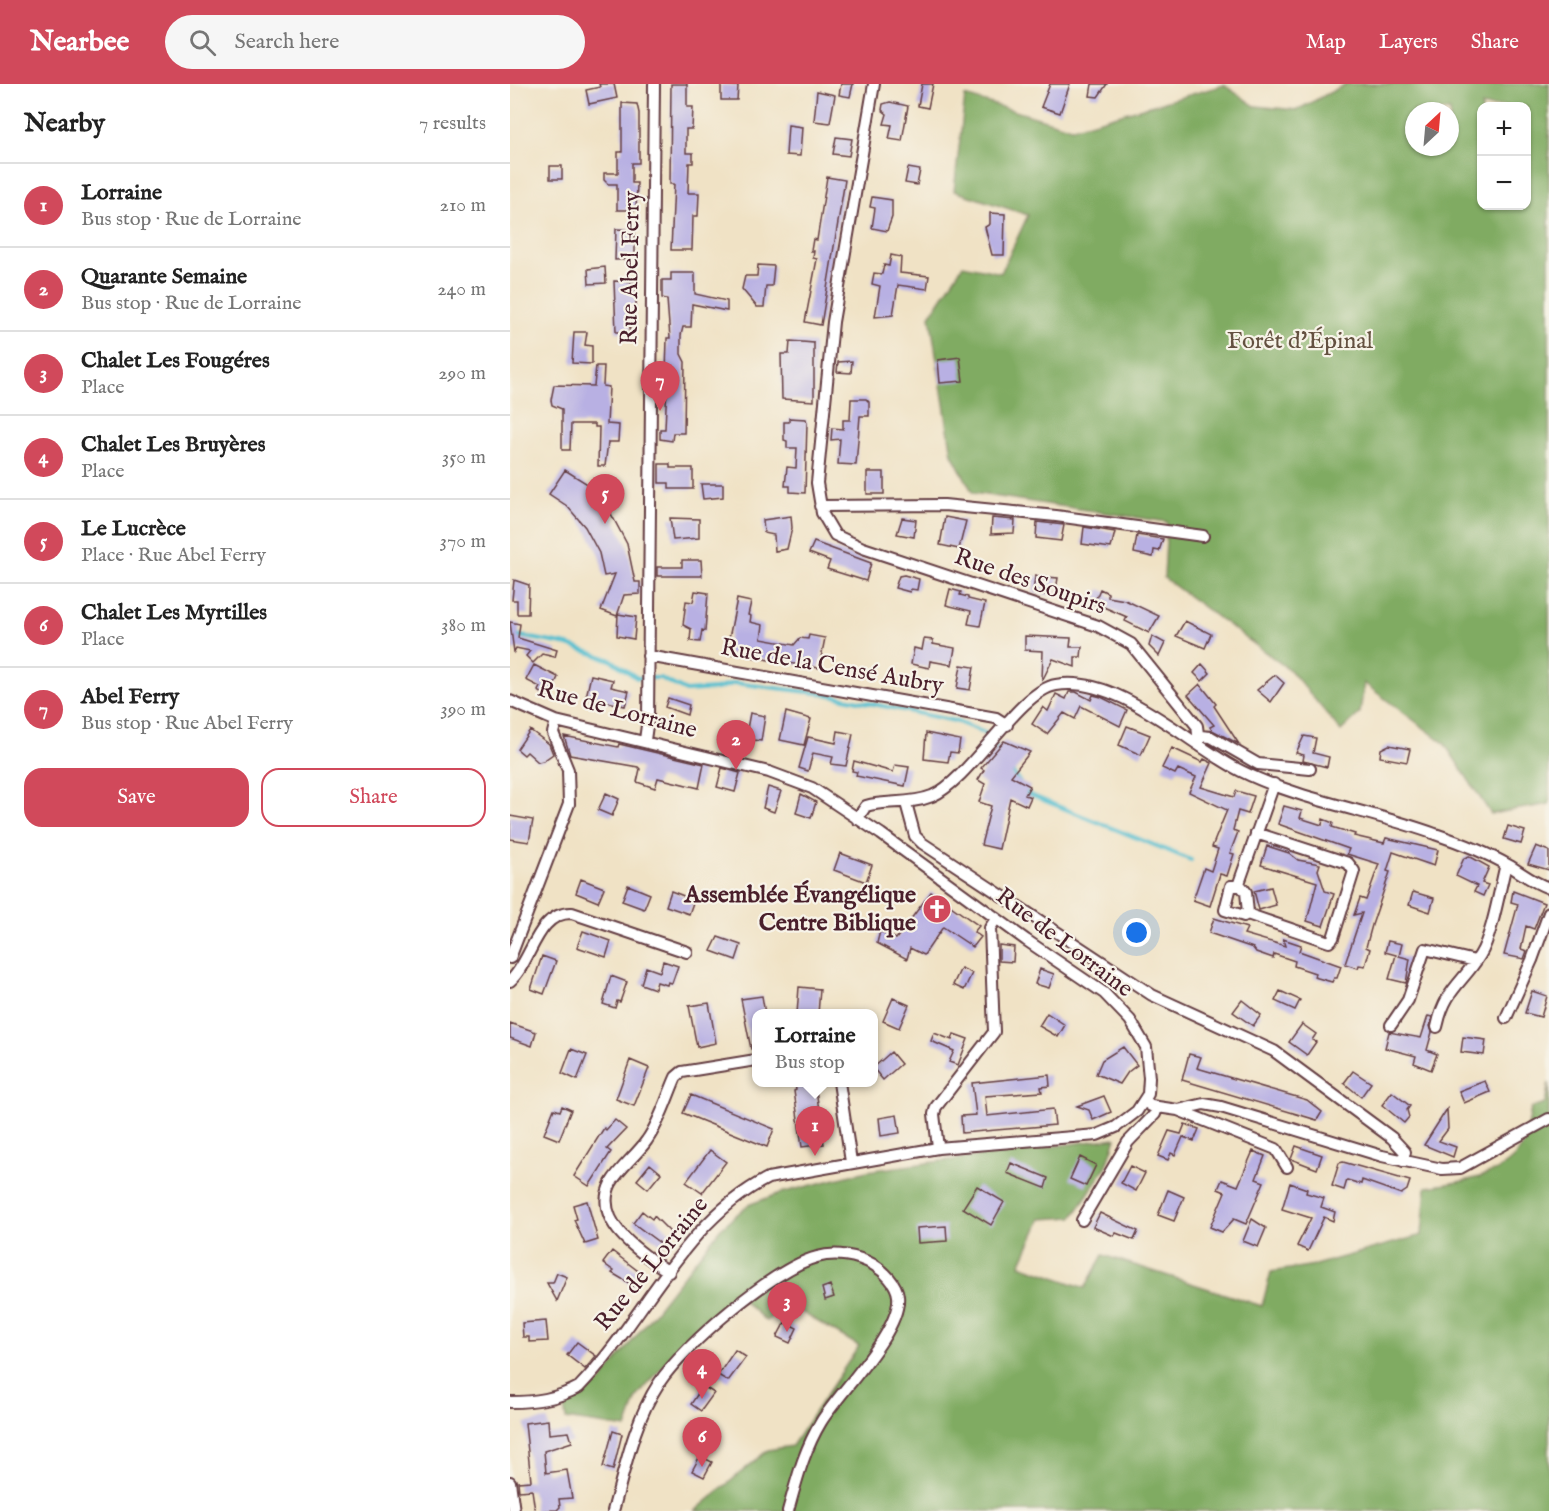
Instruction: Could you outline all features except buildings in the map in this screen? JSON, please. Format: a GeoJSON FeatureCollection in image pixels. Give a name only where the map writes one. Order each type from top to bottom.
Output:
{"type":"FeatureCollection","features":[{"type":"Feature","properties":{"kind":"street","name":"Rue Abel Ferry"},"geometry":{"type":"LineString","coordinates":[[645,740],[648,656],[654,84]]}},
{"type":"Feature","properties":{"kind":"street","name":"Rue des Soupirs"},"geometry":{"type":"LineString","coordinates":[[874,84],[833,322],[817,483],[820,506],[835,535],[863,548],[1098,626],[1131,644],[1197,726],[1199,739]]}},
{"type":"Feature","properties":{"kind":"street","name":"Rue des Soupirs"},"geometry":{"type":"LineString","coordinates":[[820,506],[944,505],[1056,516],[1203,536]]}},
{"type":"Feature","properties":{"kind":"street","name":"Rue de la Censé Aubry"},"geometry":{"type":"LineString","coordinates":[[648,656],[996,718],[1006,725]]}},
{"type":"Feature","properties":{"kind":"street"},"geometry":{"type":"LineString","coordinates":[[857,819],[866,806],[906,803],[933,796],[953,781],[1031,700],[1050,686],[1098,687],[1199,739],[1240,770],[1274,784],[1436,834],[1506,864],[1536,884],[1549,888]]}},
{"type":"Feature","properties":{"kind":"street","name":"Rue de Lorraine"},"geometry":{"type":"LineString","coordinates":[[510,701],[556,721],[645,740],[788,778],[812,788],[1104,993],[1130,1020],[1146,1047],[1149,1062],[1148,1094],[1144,1101],[1129,1118],[1097,1135],[938,1148],[768,1178],[748,1188],[694,1238],[579,1387],[566,1394],[542,1401],[510,1402]]}},
{"type":"Feature","properties":{"kind":"street"},"geometry":{"type":"LineString","coordinates":[[510,958],[569,804],[568,770],[554,733],[556,721]]}},
{"type":"Feature","properties":{"kind":"street"},"geometry":{"type":"LineString","coordinates":[[1199,739],[1210,737],[1238,756],[1258,764],[1310,769]]}},
{"type":"Feature","properties":{"kind":"street"},"geometry":{"type":"LineString","coordinates":[[1238,886],[1274,784]]}},
{"type":"Feature","properties":{"kind":"street"},"geometry":{"type":"LineString","coordinates":[[906,803],[915,836],[922,843],[1152,995],[1274,1051],[1392,1137],[1405,1152],[1403,1161]]}},
{"type":"Feature","properties":{"kind":"street"},"geometry":{"type":"LineString","coordinates":[[1247,914],[1246,892],[1238,886],[1231,886],[1228,889],[1225,910],[1240,917],[1247,914],[1329,942],[1333,938],[1354,871],[1348,863],[1256,833]]}},
{"type":"Feature","properties":{"kind":"street"},"geometry":{"type":"LineString","coordinates":[[1437,1027],[1441,1008],[1448,994],[1485,945],[1506,864]]}},
{"type":"Feature","properties":{"kind":"street"},"geometry":{"type":"LineString","coordinates":[[510,981],[544,928],[562,913],[572,914],[687,952]]}},
{"type":"Feature","properties":{"kind":"street"},"geometry":{"type":"LineString","coordinates":[[1506,1018],[1532,960],[1549,913]]}},
{"type":"Feature","properties":{"kind":"street"},"geometry":{"type":"LineString","coordinates":[[938,1148],[934,1114],[936,1107],[994,1032],[990,928],[996,919]]}},
{"type":"Feature","properties":{"kind":"street"},"geometry":{"type":"LineString","coordinates":[[1391,1025],[1408,1000],[1425,948],[1475,961]]}},
{"type":"Feature","properties":{"kind":"street"},"geometry":{"type":"LineString","coordinates":[[669,1272],[617,1231],[609,1215],[607,1197],[612,1182],[649,1138],[676,1077],[682,1072],[752,1061]]}},
{"type":"Feature","properties":{"kind":"street"},"geometry":{"type":"LineString","coordinates":[[840,1087],[851,1162]]}},
{"type":"Feature","properties":{"kind":"street"},"geometry":{"type":"LineString","coordinates":[[1144,1101],[1157,1108],[1178,1110],[1276,1149],[1287,1167]]}},
{"type":"Feature","properties":{"kind":"street"},"geometry":{"type":"LineString","coordinates":[[1178,1110],[1204,1104],[1221,1107],[1403,1161],[1442,1169],[1460,1168],[1549,1119]]}},
{"type":"Feature","properties":{"kind":"street"},"geometry":{"type":"LineString","coordinates":[[1082,1220],[1128,1142],[1155,1114],[1157,1108]]}},
{"type":"Feature","properties":{"kind":"street"},"geometry":{"type":"LineString","coordinates":[[613,1511],[633,1439],[648,1402],[674,1363],[706,1332],[794,1265],[818,1256],[836,1254],[853,1257],[882,1269],[890,1279],[898,1295],[896,1315],[887,1335],[839,1394],[820,1423],[802,1458],[788,1511]]}},
{"type":"Feature","properties":{"kind":"street"},"geometry":{"type":"LineString","coordinates":[[510,1482],[514,1511]]}},
{"type":"Feature","properties":{"kind":"green space","name":"Forêt d'Épinal"},"geometry":{"type":"Polygon","coordinates":[[[1346,84],[1549,84],[1549,804],[1491,814],[1444,743],[1364,683],[1360,713],[1341,731],[1291,671],[1164,578],[1167,522],[973,493],[952,454],[930,316],[963,265],[1001,273],[1028,215],[954,191],[965,96],[1072,128],[1224,85],[1255,106],[1297,110],[1346,84]]]}},
{"type":"Feature","properties":{"kind":"green space"},"geometry":{"type":"Polygon","coordinates":[[[1549,1083],[1549,1511],[695,1511],[768,1450],[792,1446],[859,1346],[788,1304],[766,1321],[737,1295],[670,1358],[637,1397],[626,1428],[566,1419],[564,1405],[600,1382],[720,1229],[748,1205],[781,1193],[867,1171],[1116,1138],[1107,1165],[1073,1217],[1041,1219],[1020,1265],[1085,1288],[1103,1255],[1262,1306],[1271,1272],[1315,1265],[1422,1235],[1426,1187],[1480,1177],[1505,1165],[1523,1145],[1531,1108],[1545,1104],[1549,1083]]]}},
{"type":"Feature","properties":{"kind":"waterway"},"geometry":{"type":"LineString","coordinates":[[510,634],[568,645],[611,660],[637,678],[660,678],[686,691],[716,689],[735,683],[825,694],[955,721],[985,733],[1000,754]]}},
{"type":"Feature","properties":{"kind":"waterway"},"geometry":{"type":"LineString","coordinates":[[1011,770],[1020,783]]}},
{"type":"Feature","properties":{"kind":"waterway"},"geometry":{"type":"LineString","coordinates":[[1024,789],[1028,794],[1191,860]]}},
{"type":"Feature","properties":{"kind":"place","name":"Abel Ferry"},"geometry":{"type":"Point","coordinates":[660,411]}},
{"type":"Feature","properties":{"kind":"place","name":"Le Lucrèce"},"geometry":{"type":"Point","coordinates":[605,524]}},
{"type":"Feature","properties":{"kind":"place","name":"Quarante Semaine"},"geometry":{"type":"Point","coordinates":[736,770]}},
{"type":"Feature","properties":{"kind":"place","name":"Assemblée Évangélique Centre Biblique"},"geometry":{"type":"Point","coordinates":[937,909]}},
{"type":"Feature","properties":{"kind":"place","name":"Lorraine"},"geometry":{"type":"Point","coordinates":[815,1156]}},
{"type":"Feature","properties":{"kind":"place","name":"Chalet Les Fougéres"},"geometry":{"type":"Point","coordinates":[787,1332]}},
{"type":"Feature","properties":{"kind":"place","name":"Chalet Les Bruyères"},"geometry":{"type":"Point","coordinates":[702,1399]}},
{"type":"Feature","properties":{"kind":"place","name":"Chalet Les Myrtilles"},"geometry":{"type":"Point","coordinates":[702,1467]}}]}
